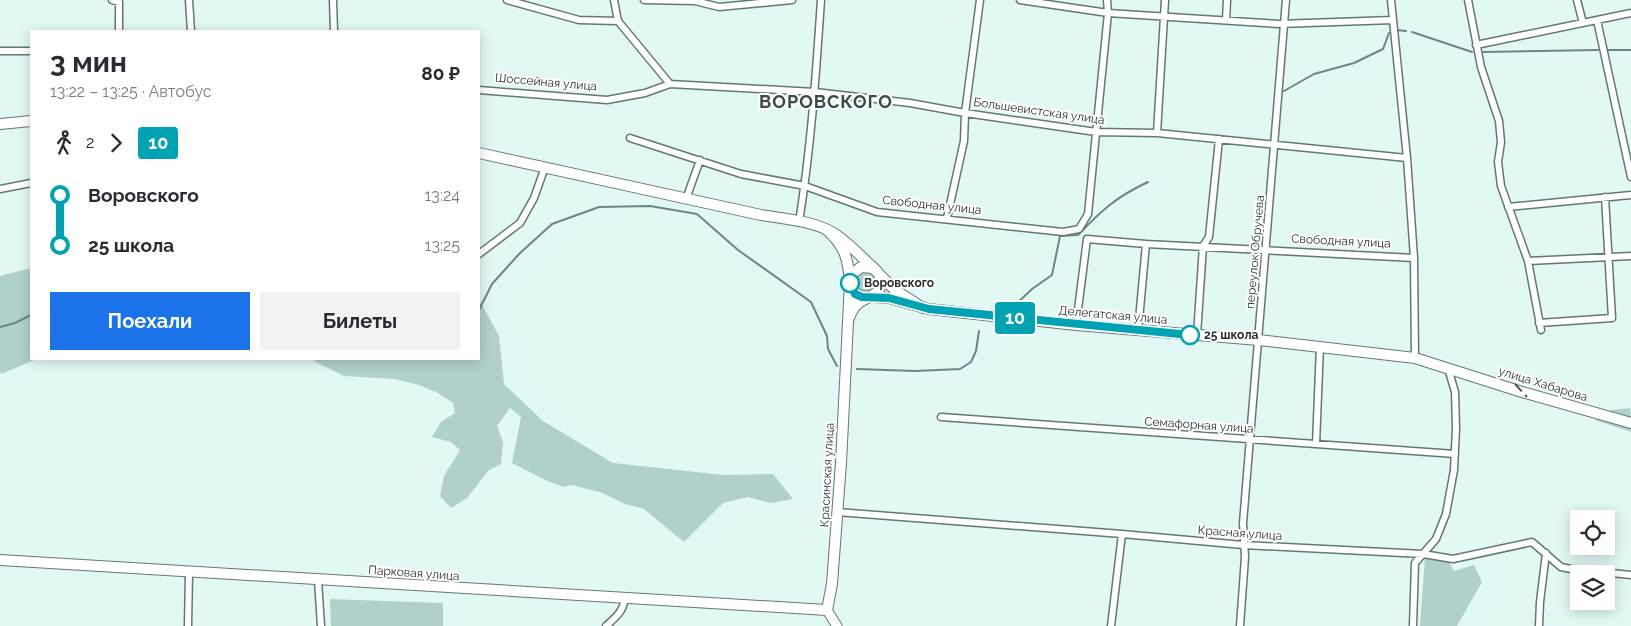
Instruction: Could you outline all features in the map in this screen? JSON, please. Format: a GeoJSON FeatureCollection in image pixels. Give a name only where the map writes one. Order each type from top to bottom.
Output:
{"type":"FeatureCollection","features":[{"type":"Feature","properties":{"kind":"main road"},"geometry":{"type":"LineString","coordinates":[[0,124],[30,121]]}},
{"type":"Feature","properties":{"kind":"main road"},"geometry":{"type":"LineString","coordinates":[[480,153],[826,229]]}},
{"type":"Feature","properties":{"kind":"main road","name":"Делегатская улица"},"geometry":{"type":"LineString","coordinates":[[826,229],[855,250],[895,290],[923,308]]}},
{"type":"Feature","properties":{"kind":"main road","name":"Красинская улица"},"geometry":{"type":"LineString","coordinates":[[826,229],[845,251],[849,266],[850,282],[832,584],[827,610]]}},
{"type":"Feature","properties":{"kind":"main road"},"geometry":{"type":"LineString","coordinates":[[847,321],[855,307],[864,299],[870,297],[877,292],[881,285],[881,277],[878,272],[869,266],[861,267],[852,274],[850,282],[855,294],[862,297],[870,297]]}},
{"type":"Feature","properties":{"kind":"main road","name":"Делегатская улица"},"geometry":{"type":"LineString","coordinates":[[870,297],[889,298],[923,308],[1076,325],[1320,346],[1415,358],[1448,368]]}},
{"type":"Feature","properties":{"kind":"main road","name":"улица Хабарова"},"geometry":{"type":"LineString","coordinates":[[1448,368],[1522,392],[1631,423]]}},
{"type":"Feature","properties":{"kind":"main road","name":"Парковая улица"},"geometry":{"type":"LineString","coordinates":[[0,560],[827,610]]}},
{"type":"Feature","properties":{"kind":"main road"},"geometry":{"type":"LineString","coordinates":[[827,610],[837,626]]}},
{"type":"Feature","properties":{"kind":"street"},"geometry":{"type":"LineString","coordinates":[[112,0],[119,2],[119,30]]}},
{"type":"Feature","properties":{"kind":"street"},"geometry":{"type":"LineString","coordinates":[[189,0],[191,30]]}},
{"type":"Feature","properties":{"kind":"street"},"geometry":{"type":"LineString","coordinates":[[333,0],[334,30]]}},
{"type":"Feature","properties":{"kind":"street"},"geometry":{"type":"LineString","coordinates":[[507,0],[579,20],[618,21]]}},
{"type":"Feature","properties":{"kind":"street"},"geometry":{"type":"LineString","coordinates":[[614,0],[618,21],[670,84]]}},
{"type":"Feature","properties":{"kind":"street"},"geometry":{"type":"LineString","coordinates":[[644,0],[696,0],[719,7],[792,0]]}},
{"type":"Feature","properties":{"kind":"street"},"geometry":{"type":"LineString","coordinates":[[799,222],[805,186],[815,92],[822,0]]}},
{"type":"Feature","properties":{"kind":"street"},"geometry":{"type":"LineString","coordinates":[[947,218],[964,141],[965,113],[980,0]]}},
{"type":"Feature","properties":{"kind":"street"},"geometry":{"type":"LineString","coordinates":[[1020,0],[1108,12],[1284,24],[1393,20]]}},
{"type":"Feature","properties":{"kind":"street"},"geometry":{"type":"LineString","coordinates":[[1096,132],[1108,12],[1107,0]]}},
{"type":"Feature","properties":{"kind":"street"},"geometry":{"type":"LineString","coordinates":[[1157,132],[1165,0]]}},
{"type":"Feature","properties":{"kind":"street"},"geometry":{"type":"LineString","coordinates":[[1226,20],[1227,0]]}},
{"type":"Feature","properties":{"kind":"street","name":"переулок Обручева"},"geometry":{"type":"LineString","coordinates":[[1240,626],[1245,557],[1243,523],[1286,0]]}},
{"type":"Feature","properties":{"kind":"street"},"geometry":{"type":"LineString","coordinates":[[1391,0],[1407,158],[1414,258],[1415,358]]}},
{"type":"Feature","properties":{"kind":"street"},"geometry":{"type":"LineString","coordinates":[[1468,0],[1481,67],[1499,121],[1501,142],[1498,162],[1502,186],[1528,261],[1540,327],[1612,318],[1605,197]]}},
{"type":"Feature","properties":{"kind":"street"},"geometry":{"type":"LineString","coordinates":[[1577,0],[1582,23]]}},
{"type":"Feature","properties":{"kind":"street"},"geometry":{"type":"LineString","coordinates":[[1476,45],[1631,13]]}},
{"type":"Feature","properties":{"kind":"street"},"geometry":{"type":"LineString","coordinates":[[1597,20],[1631,177]]}},
{"type":"Feature","properties":{"kind":"street"},"geometry":{"type":"LineString","coordinates":[[0,51],[30,51]]}},
{"type":"Feature","properties":{"kind":"street","name":"Большевистская улица"},"geometry":{"type":"LineString","coordinates":[[670,84],[815,92],[910,103],[1096,132],[1157,132],[1407,158]]}},
{"type":"Feature","properties":{"kind":"street","name":"Шоссейная улица"},"geometry":{"type":"LineString","coordinates":[[480,90],[606,100],[645,93],[670,84]]}},
{"type":"Feature","properties":{"kind":"street","name":"Свободная улица"},"geometry":{"type":"LineString","coordinates":[[630,138],[741,174],[805,186],[877,212],[947,218],[1063,232],[1079,229],[1088,214],[1096,132]]}},
{"type":"Feature","properties":{"kind":"street"},"geometry":{"type":"LineString","coordinates":[[1197,335],[1203,246],[1209,237],[1219,139]]}},
{"type":"Feature","properties":{"kind":"street"},"geometry":{"type":"LineString","coordinates":[[686,199],[700,160]]}},
{"type":"Feature","properties":{"kind":"street"},"geometry":{"type":"LineString","coordinates":[[480,253],[520,223],[534,198],[546,167]]}},
{"type":"Feature","properties":{"kind":"street"},"geometry":{"type":"LineString","coordinates":[[0,189],[30,183]]}},
{"type":"Feature","properties":{"kind":"street"},"geometry":{"type":"LineString","coordinates":[[1508,207],[1631,195]]}},
{"type":"Feature","properties":{"kind":"street","name":"Свободная улица"},"geometry":{"type":"LineString","coordinates":[[1076,325],[1087,240],[1414,258]]}},
{"type":"Feature","properties":{"kind":"street"},"geometry":{"type":"LineString","coordinates":[[1138,331],[1146,244]]}},
{"type":"Feature","properties":{"kind":"street"},"geometry":{"type":"LineString","coordinates":[[1528,261],[1631,256]]}},
{"type":"Feature","properties":{"kind":"street"},"geometry":{"type":"LineString","coordinates":[[1316,444],[1320,346]]}},
{"type":"Feature","properties":{"kind":"street"},"geometry":{"type":"LineString","coordinates":[[1412,626],[1416,563],[1436,539],[1446,514],[1454,470],[1454,392],[1448,368]]}},
{"type":"Feature","properties":{"kind":"street","name":"Семафорная улица"},"geometry":{"type":"LineString","coordinates":[[941,417],[1455,454]]}},
{"type":"Feature","properties":{"kind":"street","name":"Красная улица"},"geometry":{"type":"LineString","coordinates":[[837,512],[1243,545],[1423,554],[1453,559],[1532,542],[1561,566],[1571,569],[1631,574]]}},
{"type":"Feature","properties":{"kind":"street"},"geometry":{"type":"LineString","coordinates":[[1111,626],[1122,534]]}},
{"type":"Feature","properties":{"kind":"street"},"geometry":{"type":"LineString","coordinates":[[1539,626],[1546,553]]}},
{"type":"Feature","properties":{"kind":"street"},"geometry":{"type":"LineString","coordinates":[[188,626],[189,572]]}},
{"type":"Feature","properties":{"kind":"street"},"geometry":{"type":"LineString","coordinates":[[318,580],[321,626]]}},
{"type":"Feature","properties":{"kind":"street"},"geometry":{"type":"LineString","coordinates":[[606,626],[624,608],[625,598]]}},
{"type":"Feature","properties":{"kind":"shaded area"},"geometry":{"type":"Polygon","coordinates":[[[30,268],[30,360],[34,360],[2,374],[0,372],[0,276],[30,268]]]}},
{"type":"Feature","properties":{"kind":"shaded area"},"geometry":{"type":"Polygon","coordinates":[[[866,271],[876,278],[877,282],[870,292],[866,293],[856,286],[855,282],[862,272],[866,271]]]}},
{"type":"Feature","properties":{"kind":"shaded area"},"geometry":{"type":"Polygon","coordinates":[[[480,301],[499,336],[504,384],[543,421],[613,463],[723,475],[773,474],[793,499],[771,503],[748,497],[723,503],[684,542],[644,509],[625,504],[600,492],[571,485],[563,487],[512,463],[521,417],[510,408],[497,426],[503,442],[501,464],[489,470],[467,498],[451,508],[440,496],[444,476],[460,450],[451,442],[432,437],[441,422],[455,413],[453,403],[438,393],[419,385],[395,379],[344,376],[314,361],[480,360],[480,301]]]}},
{"type":"Feature","properties":{"kind":"shaded area"},"geometry":{"type":"Polygon","coordinates":[[[1630,408],[1631,418],[1610,412],[1611,410],[1630,408]]]}},
{"type":"Feature","properties":{"kind":"shaded area"},"geometry":{"type":"Polygon","coordinates":[[[1596,417],[1631,427],[1631,432],[1595,420],[1596,417]]]}},
{"type":"Feature","properties":{"kind":"shaded area"},"geometry":{"type":"Polygon","coordinates":[[[1425,557],[1448,560],[1454,571],[1474,565],[1482,582],[1457,626],[1420,626],[1425,557]]]}},
{"type":"Feature","properties":{"kind":"shaded area"},"geometry":{"type":"Polygon","coordinates":[[[330,599],[443,603],[443,626],[331,626],[330,599]]]}},
{"type":"Feature","properties":{"kind":"waterway"},"geometry":{"type":"LineString","coordinates":[[1396,30],[1406,31]]}},
{"type":"Feature","properties":{"kind":"waterway"},"geometry":{"type":"LineString","coordinates":[[1412,32],[1472,52]]}},
{"type":"Feature","properties":{"kind":"waterway"},"geometry":{"type":"LineString","coordinates":[[1284,91],[1314,74],[1354,63],[1383,49],[1389,33]]}},
{"type":"Feature","properties":{"kind":"waterway"},"geometry":{"type":"LineString","coordinates":[[1483,52],[1598,50]]}},
{"type":"Feature","properties":{"kind":"waterway"},"geometry":{"type":"LineString","coordinates":[[1607,50],[1631,50]]}},
{"type":"Feature","properties":{"kind":"waterway"},"geometry":{"type":"LineString","coordinates":[[995,311],[1015,305],[1032,289],[1052,275],[1060,236],[1078,235],[1110,205],[1148,182]]}},
{"type":"Feature","properties":{"kind":"waterway"},"geometry":{"type":"LineString","coordinates":[[480,308],[492,284],[519,254],[552,224],[599,207],[650,206],[697,214],[738,250],[811,302],[827,336],[828,349],[837,366]]}},
{"type":"Feature","properties":{"kind":"waterway"},"geometry":{"type":"LineString","coordinates":[[0,327],[15,323],[30,316]]}},
{"type":"Feature","properties":{"kind":"waterway"},"geometry":{"type":"LineString","coordinates":[[857,369],[915,371],[960,369],[971,362],[976,351],[979,331]]}},
{"type":"Feature","properties":{"kind":"railway"},"geometry":{"type":"LineString","coordinates":[[1515,384],[1527,397]]}},
{"type":"Feature","properties":{"kind":"bus line","name":"10"},"geometry":{"type":"LineString","coordinates":[[850,283],[852,290],[858,296],[889,298],[929,309],[1190,335]]}},
{"type":"Feature","properties":{"kind":"place","name":"Воровского"},"geometry":{"type":"Point","coordinates":[850,283]}},
{"type":"Feature","properties":{"kind":"place","name":"25 школа"},"geometry":{"type":"Point","coordinates":[1190,335]}},
{"type":"Feature","properties":{"kind":"district","name":"ВОРОВСКОГО"},"geometry":{"type":"Point","coordinates":[826,101]}}]}
